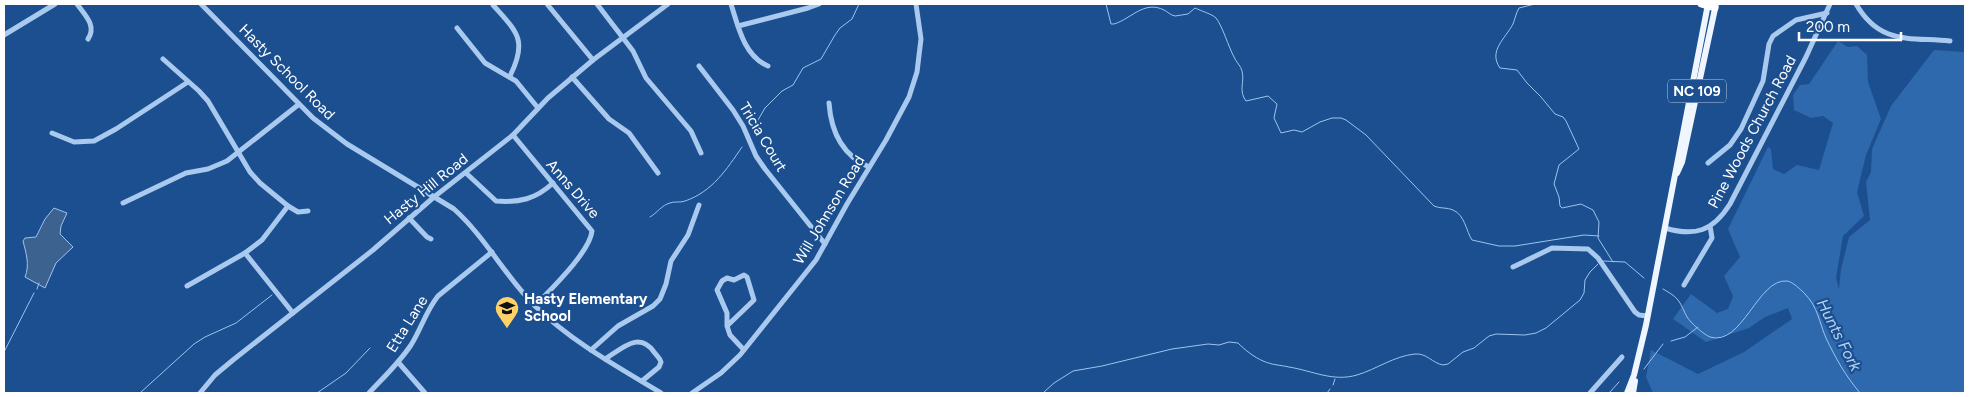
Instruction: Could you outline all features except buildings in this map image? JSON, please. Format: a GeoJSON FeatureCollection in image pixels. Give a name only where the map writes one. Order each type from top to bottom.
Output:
{"type":"FeatureCollection","features":[{"type":"Feature","properties":{"kind":"main road","name":"NC 109"},"geometry":{"type":"LineString","coordinates":[[1627,393],[1634,375],[1647,316],[1675,177],[1676,161],[1709,5]]}},
{"type":"Feature","properties":{"kind":"main road","name":"NC 109"},"geometry":{"type":"LineString","coordinates":[[1633,393],[1634,375]]}},
{"type":"Feature","properties":{"kind":"street"},"geometry":{"type":"LineString","coordinates":[[4,35],[55,4]]}},
{"type":"Feature","properties":{"kind":"street"},"geometry":{"type":"LineString","coordinates":[[77,4],[92,26],[92,34],[88,39]]}},
{"type":"Feature","properties":{"kind":"street","name":"Hasty School Road"},"geometry":{"type":"LineString","coordinates":[[203,4],[298,105],[347,144],[463,217],[535,306],[554,323],[591,350],[661,393]]}},
{"type":"Feature","properties":{"kind":"street"},"geometry":{"type":"LineString","coordinates":[[493,4],[514,29],[519,42],[518,59],[510,76]]}},
{"type":"Feature","properties":{"kind":"street"},"geometry":{"type":"LineString","coordinates":[[547,4],[593,60]]}},
{"type":"Feature","properties":{"kind":"street"},"geometry":{"type":"LineString","coordinates":[[598,4],[637,57],[646,78],[691,131],[701,153]]}},
{"type":"Feature","properties":{"kind":"street","name":"Hasty Hill Road"},"geometry":{"type":"LineString","coordinates":[[200,393],[215,375],[513,135],[538,108],[593,60],[668,4]]}},
{"type":"Feature","properties":{"kind":"street"},"geometry":{"type":"LineString","coordinates":[[730,4],[744,42],[754,56],[768,66]]}},
{"type":"Feature","properties":{"kind":"street"},"geometry":{"type":"LineString","coordinates":[[738,26],[819,4]]}},
{"type":"Feature","properties":{"kind":"street","name":"Will Johnson Road"},"geometry":{"type":"LineString","coordinates":[[692,393],[721,373],[744,350],[816,260],[870,167],[909,97],[917,72],[921,38],[916,4]]}},
{"type":"Feature","properties":{"kind":"street","name":"Pine Woods Church Road"},"geometry":{"type":"LineString","coordinates":[[1665,228],[1689,233],[1710,226],[1721,218],[1806,57],[1830,4]]}},
{"type":"Feature","properties":{"kind":"street"},"geometry":{"type":"LineString","coordinates":[[1856,4],[1875,27],[1885,34],[1950,41]]}},
{"type":"Feature","properties":{"kind":"street"},"geometry":{"type":"LineString","coordinates":[[1708,163],[1730,145],[1741,129],[1763,81],[1769,44],[1773,36],[1796,20],[1827,12]]}},
{"type":"Feature","properties":{"kind":"street"},"geometry":{"type":"LineString","coordinates":[[457,28],[485,62],[495,70],[510,76],[516,81],[538,108]]}},
{"type":"Feature","properties":{"kind":"street"},"geometry":{"type":"LineString","coordinates":[[163,59],[199,91],[216,113],[250,172],[260,183],[298,212],[308,211]]}},
{"type":"Feature","properties":{"kind":"street","name":"Tricia Court"},"geometry":{"type":"LineString","coordinates":[[699,66],[733,110],[743,126],[756,156],[765,169],[825,244]]}},
{"type":"Feature","properties":{"kind":"street"},"geometry":{"type":"LineString","coordinates":[[572,78],[609,119],[629,133],[658,173]]}},
{"type":"Feature","properties":{"kind":"street"},"geometry":{"type":"LineString","coordinates":[[52,133],[65,140],[74,142],[94,141],[116,130],[188,82]]}},
{"type":"Feature","properties":{"kind":"street"},"geometry":{"type":"LineString","coordinates":[[829,103],[833,131],[840,144],[852,158],[870,167]]}},
{"type":"Feature","properties":{"kind":"street"},"geometry":{"type":"LineString","coordinates":[[123,203],[186,173],[219,165],[238,153],[298,105]]}},
{"type":"Feature","properties":{"kind":"street","name":"Anns Drive"},"geometry":{"type":"LineString","coordinates":[[513,135],[538,168],[587,222],[593,233],[569,269],[535,306]]}},
{"type":"Feature","properties":{"kind":"street"},"geometry":{"type":"LineString","coordinates":[[466,173],[496,201],[526,200],[543,192],[553,183]]}},
{"type":"Feature","properties":{"kind":"street"},"geometry":{"type":"LineString","coordinates":[[591,350],[618,326],[654,306],[660,300],[671,261],[688,235],[699,205]]}},
{"type":"Feature","properties":{"kind":"street"},"geometry":{"type":"LineString","coordinates":[[187,286],[245,253],[262,240],[288,206]]}},
{"type":"Feature","properties":{"kind":"street"},"geometry":{"type":"LineString","coordinates":[[409,218],[431,239]]}},
{"type":"Feature","properties":{"kind":"street"},"geometry":{"type":"LineString","coordinates":[[1684,285],[1712,238],[1710,226]]}},
{"type":"Feature","properties":{"kind":"street"},"geometry":{"type":"LineString","coordinates":[[1513,267],[1552,248],[1588,249],[1598,258],[1635,312],[1639,315],[1647,316]]}},
{"type":"Feature","properties":{"kind":"street","name":"Etta Lane"},"geometry":{"type":"LineString","coordinates":[[369,393],[398,362],[411,344],[438,296],[492,252]]}},
{"type":"Feature","properties":{"kind":"street"},"geometry":{"type":"LineString","coordinates":[[245,253],[293,313]]}},
{"type":"Feature","properties":{"kind":"street"},"geometry":{"type":"LineString","coordinates":[[727,326],[754,300],[747,277],[744,276],[734,280],[727,278],[722,281],[717,290],[727,313],[727,326],[730,335],[744,350]]}},
{"type":"Feature","properties":{"kind":"street"},"geometry":{"type":"LineString","coordinates":[[606,359],[634,342],[643,341],[648,344],[662,362],[659,367],[642,381]]}},
{"type":"Feature","properties":{"kind":"street"},"geometry":{"type":"LineString","coordinates":[[1590,393],[1622,357]]}},
{"type":"Feature","properties":{"kind":"street"},"geometry":{"type":"LineString","coordinates":[[398,362],[424,393]]}},
{"type":"Feature","properties":{"kind":"shaded area"},"geometry":{"type":"Polygon","coordinates":[[[1838,41],[1848,47],[1857,46],[1867,55],[1868,82],[1881,119],[1866,155],[1857,192],[1864,216],[1843,236],[1836,278],[1839,289],[1841,269],[1849,237],[1870,220],[1866,182],[1871,172],[1872,149],[1891,106],[1934,50],[1965,52],[1965,393],[1653,393],[1646,377],[1651,350],[1698,374],[1744,352],[1792,319],[1788,308],[1765,317],[1749,328],[1706,342],[1673,319],[1691,294],[1717,313],[1728,309],[1733,296],[1724,276],[1740,257],[1728,229],[1768,147],[1771,149],[1773,169],[1784,174],[1797,165],[1819,170],[1833,123],[1823,116],[1811,118],[1794,110],[1793,95],[1800,85],[1809,84],[1838,41]]]}},
{"type":"Feature","properties":{"kind":"shaded area"},"geometry":{"type":"Polygon","coordinates":[[[54,208],[67,213],[61,226],[60,234],[73,247],[56,263],[45,288],[25,277],[27,264],[23,241],[25,238],[36,237],[45,219],[54,208]]]}},
{"type":"Feature","properties":{"kind":"waterway"},"geometry":{"type":"LineString","coordinates":[[754,127],[765,108],[782,91],[793,85],[803,68],[821,59],[840,28],[852,19],[859,4]]}},
{"type":"Feature","properties":{"kind":"waterway"},"geometry":{"type":"LineString","coordinates":[[1106,4],[1111,24],[1120,22],[1138,11],[1150,7],[1164,10],[1175,16],[1188,14],[1195,8],[1216,18],[1241,69],[1243,75],[1242,93],[1246,101],[1268,96],[1277,104],[1274,118],[1281,133],[1294,130],[1302,132],[1332,118],[1346,120],[1366,135],[1434,206],[1457,212],[1463,219],[1472,240],[1499,246],[1515,246],[1584,235],[1599,236]]}},
{"type":"Feature","properties":{"kind":"waterway","name":"Hunts Fork"},"geometry":{"type":"LineString","coordinates":[[1535,4],[1519,8],[1513,24],[1499,45],[1496,56],[1497,62],[1500,68],[1517,70],[1555,114],[1563,117],[1566,121],[1579,149],[1559,165],[1554,184],[1560,206],[1562,208],[1581,204],[1593,210],[1599,222],[1598,238],[1613,262]]}},
{"type":"Feature","properties":{"kind":"waterway"},"geometry":{"type":"LineString","coordinates":[[650,217],[667,204],[695,197],[711,186],[742,147]]}},
{"type":"Feature","properties":{"kind":"waterway","name":"Hunts Fork"},"geometry":{"type":"LineString","coordinates":[[1603,261],[1625,262],[1644,278]]}},
{"type":"Feature","properties":{"kind":"waterway"},"geometry":{"type":"LineString","coordinates":[[1043,393],[1054,383],[1073,371],[1172,349],[1208,344],[1219,345],[1229,342],[1238,343],[1247,351],[1266,362],[1331,377],[1357,375],[1400,357],[1415,354],[1423,355],[1439,364],[1448,364],[1489,336],[1496,334],[1525,335],[1536,333],[1546,328],[1580,300],[1584,293],[1585,280],[1598,264]]}},
{"type":"Feature","properties":{"kind":"waterway","name":"Hunts Fork"},"geometry":{"type":"LineString","coordinates":[[1663,289],[1676,298],[1687,317],[1701,331],[1710,337],[1721,337],[1731,332],[1741,323],[1767,290],[1777,283],[1787,281],[1792,283],[1813,304],[1833,353],[1860,393]]}},
{"type":"Feature","properties":{"kind":"waterway"},"geometry":{"type":"LineString","coordinates":[[37,289],[39,283]]}},
{"type":"Feature","properties":{"kind":"waterway"},"geometry":{"type":"LineString","coordinates":[[4,352],[34,293]]}},
{"type":"Feature","properties":{"kind":"waterway"},"geometry":{"type":"LineString","coordinates":[[140,393],[194,344],[236,323],[272,295]]}},
{"type":"Feature","properties":{"kind":"waterway"},"geometry":{"type":"LineString","coordinates":[[1671,341],[1685,337],[1698,327]]}},
{"type":"Feature","properties":{"kind":"waterway"},"geometry":{"type":"LineString","coordinates":[[1644,369],[1663,344]]}},
{"type":"Feature","properties":{"kind":"waterway"},"geometry":{"type":"LineString","coordinates":[[317,393],[346,373],[370,348]]}},
{"type":"Feature","properties":{"kind":"waterway"},"geometry":{"type":"LineString","coordinates":[[1333,385],[1335,379]]}},
{"type":"Feature","properties":{"kind":"waterway"},"geometry":{"type":"LineString","coordinates":[[1609,393],[1619,382]]}},
{"type":"Feature","properties":{"kind":"waterway"},"geometry":{"type":"LineString","coordinates":[[1327,393],[1330,389]]}},
{"type":"Feature","properties":{"kind":"place","name":"Hasty Elementary School"},"geometry":{"type":"Point","coordinates":[507,329]}}]}
